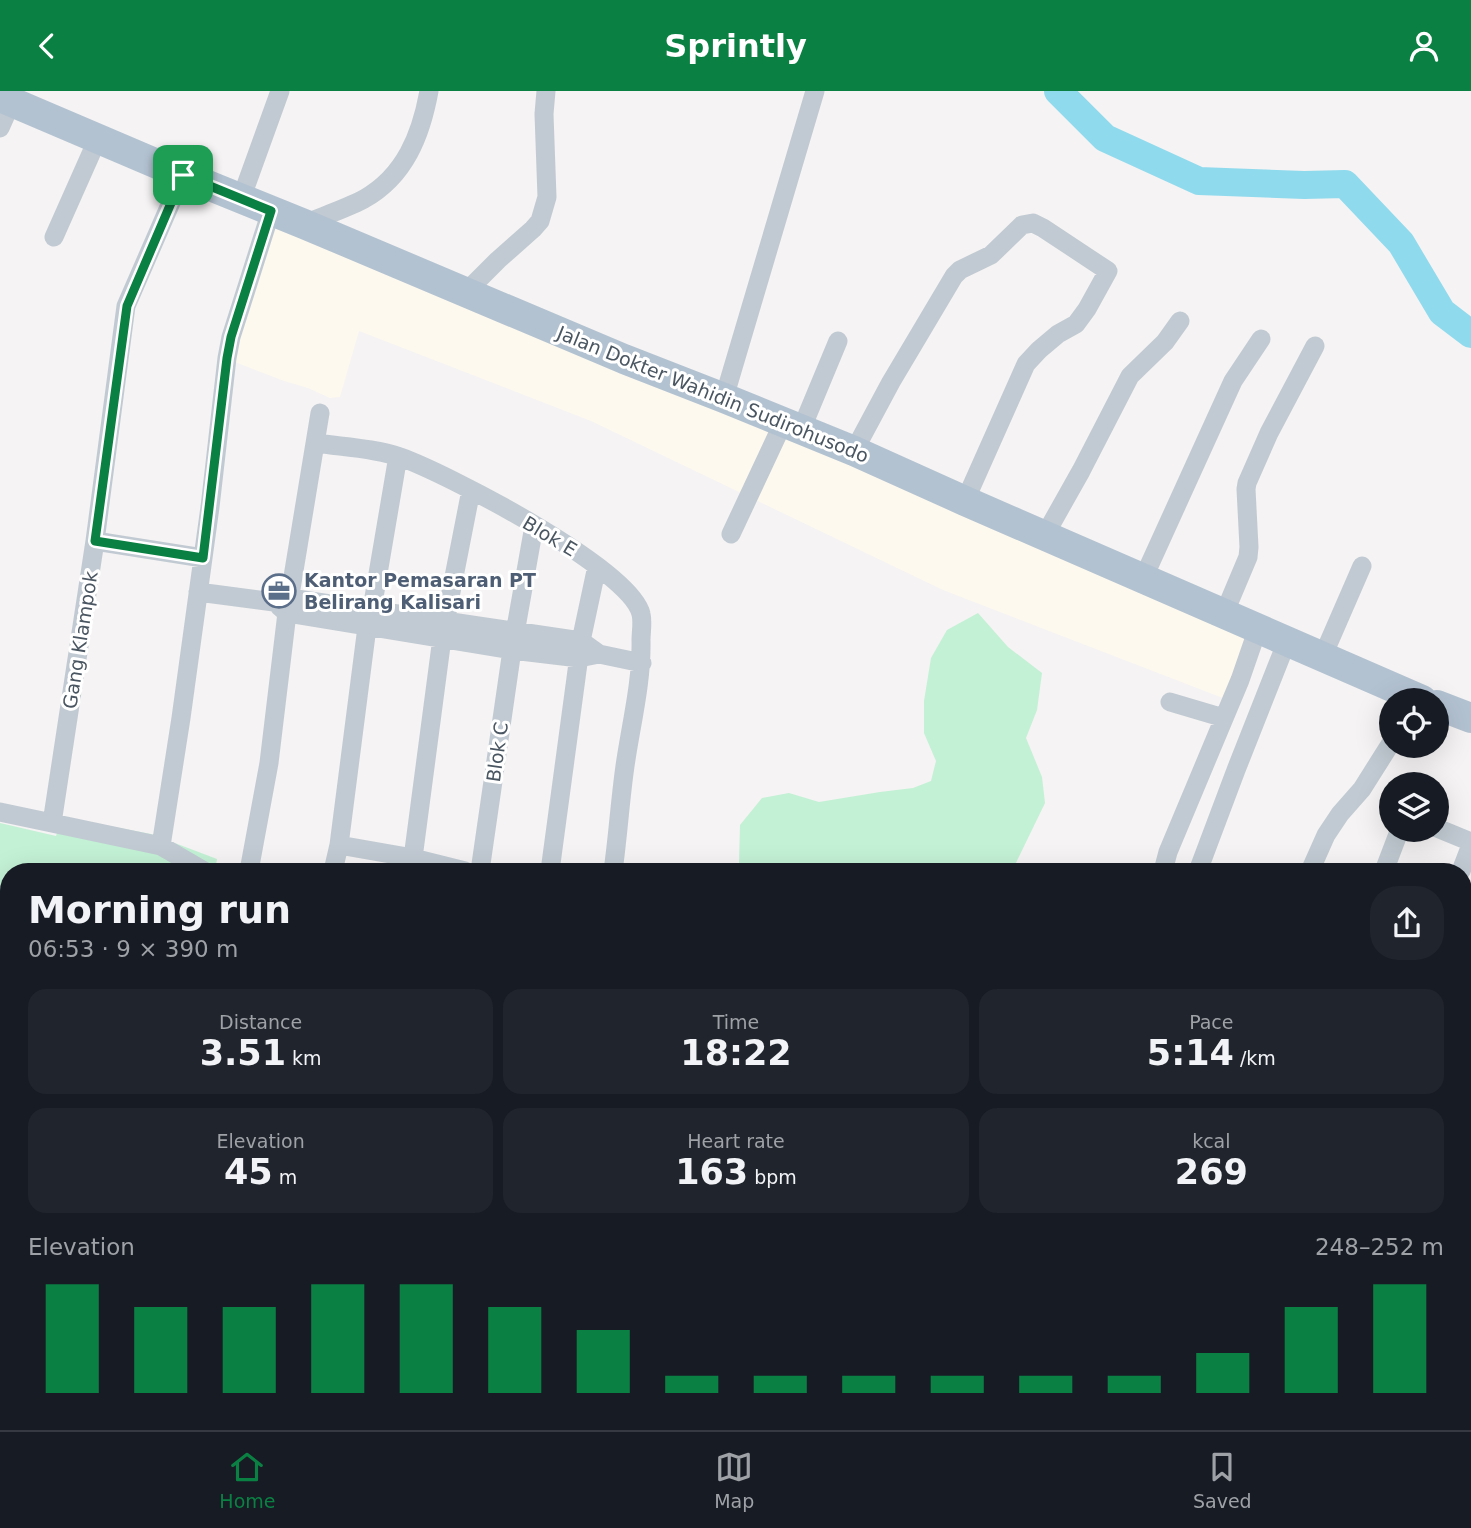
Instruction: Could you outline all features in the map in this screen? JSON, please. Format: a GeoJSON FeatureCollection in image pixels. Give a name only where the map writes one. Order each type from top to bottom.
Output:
{"type":"FeatureCollection","features":[{"type":"Feature","properties":{"kind":"main road","name":"Jalan Dokter Wahidin Sudirohusodo"},"geometry":{"type":"LineString","coordinates":[[4,109],[99,138],[624,359],[853,451],[1392,688]]}},
{"type":"Feature","properties":{"kind":"main road","name":"Jalan Dokter Wahidin Sudirohusodo"},"geometry":{"type":"LineString","coordinates":[[1449,710],[1471,718]]}},
{"type":"Feature","properties":{"kind":"street"},"geometry":{"type":"LineString","coordinates":[[241,199],[280,91]]}},
{"type":"Feature","properties":{"kind":"street"},"geometry":{"type":"LineString","coordinates":[[304,224],[363,200],[382,188],[398,171],[413,146],[424,117],[429,91]]}},
{"type":"Feature","properties":{"kind":"street"},"geometry":{"type":"LineString","coordinates":[[466,292],[540,221],[547,197],[544,114],[546,91]]}},
{"type":"Feature","properties":{"kind":"street"},"geometry":{"type":"LineString","coordinates":[[724,398],[815,91]]}},
{"type":"Feature","properties":{"kind":"street"},"geometry":{"type":"LineString","coordinates":[[54,237],[99,138]]}},
{"type":"Feature","properties":{"kind":"street","name":"Gang Klampok"},"geometry":{"type":"LineString","coordinates":[[53,816],[129,300],[183,175]]}},
{"type":"Feature","properties":{"kind":"street"},"geometry":{"type":"LineString","coordinates":[[162,837],[181,718],[230,343],[271,211]]}},
{"type":"Feature","properties":{"kind":"street"},"geometry":{"type":"LineString","coordinates":[[853,451],[954,275],[991,255],[1022,225],[1033,223],[1108,271],[1076,324],[1058,334],[1026,364],[965,501]]}},
{"type":"Feature","properties":{"kind":"street"},"geometry":{"type":"LineString","coordinates":[[1045,535],[1130,376],[1165,342],[1180,321]]}},
{"type":"Feature","properties":{"kind":"street"},"geometry":{"type":"LineString","coordinates":[[1143,579],[1233,381],[1261,339]]}},
{"type":"Feature","properties":{"kind":"street"},"geometry":{"type":"LineString","coordinates":[[730,534],[838,341]]}},
{"type":"Feature","properties":{"kind":"street"},"geometry":{"type":"LineString","coordinates":[[1224,614],[1248,557],[1247,483],[1269,433],[1315,346]]}},
{"type":"Feature","properties":{"kind":"street"},"geometry":{"type":"LineString","coordinates":[[250,863],[269,763],[284,604],[320,413]]}},
{"type":"Feature","properties":{"kind":"street","name":"Blok E"},"geometry":{"type":"LineString","coordinates":[[316,443],[398,456],[445,476],[576,550],[626,590],[637,603],[641,615],[642,663],[625,769],[614,863]]}},
{"type":"Feature","properties":{"kind":"street"},"geometry":{"type":"LineString","coordinates":[[335,863],[370,618],[398,456]]}},
{"type":"Feature","properties":{"kind":"street"},"geometry":{"type":"LineString","coordinates":[[413,857],[444,629],[471,489]]}},
{"type":"Feature","properties":{"kind":"street","name":"Blok C"},"geometry":{"type":"LineString","coordinates":[[481,863],[513,641],[534,526]]}},
{"type":"Feature","properties":{"kind":"street"},"geometry":{"type":"LineString","coordinates":[[95,541],[203,558]]}},
{"type":"Feature","properties":{"kind":"street"},"geometry":{"type":"LineString","coordinates":[[551,863],[580,649],[597,566]]}},
{"type":"Feature","properties":{"kind":"street"},"geometry":{"type":"LineString","coordinates":[[1322,657],[1362,566]]}},
{"type":"Feature","properties":{"kind":"street"},"geometry":{"type":"LineString","coordinates":[[198,592],[580,649],[642,663]]}},
{"type":"Feature","properties":{"kind":"street"},"geometry":{"type":"LineString","coordinates":[[1165,863],[1240,680],[1258,628]]}},
{"type":"Feature","properties":{"kind":"street"},"geometry":{"type":"LineString","coordinates":[[1201,863],[1287,641]]}},
{"type":"Feature","properties":{"kind":"street"},"geometry":{"type":"LineString","coordinates":[[1170,702],[1224,718]]}},
{"type":"Feature","properties":{"kind":"street"},"geometry":{"type":"LineString","coordinates":[[1314,863],[1326,835],[1362,789],[1382,758]]}},
{"type":"Feature","properties":{"kind":"street"},"geometry":{"type":"LineString","coordinates":[[0,812],[53,816],[162,837],[194,863]]}},
{"type":"Feature","properties":{"kind":"street"},"geometry":{"type":"LineString","coordinates":[[1449,834],[1471,844],[1464,863]]}},
{"type":"Feature","properties":{"kind":"street"},"geometry":{"type":"LineString","coordinates":[[1387,863],[1395,842]]}},
{"type":"Feature","properties":{"kind":"street"},"geometry":{"type":"LineString","coordinates":[[339,845],[435,863]]}},
{"type":"Feature","properties":{"kind":"shaded area"},"geometry":{"type":"Polygon","coordinates":[[[268,214],[1253,630],[1228,700],[943,590],[591,421],[359,331],[340,397],[330,398],[227,359],[268,214]]]}},
{"type":"Feature","properties":{"kind":"green space"},"geometry":{"type":"Polygon","coordinates":[[[978,613],[1008,647],[1042,673],[1037,710],[1026,738],[1042,777],[1045,803],[1016,863],[739,863],[740,825],[762,798],[789,793],[819,802],[913,788],[931,781],[936,761],[924,733],[924,701],[931,658],[947,630],[978,613]]]}},
{"type":"Feature","properties":{"kind":"green space"},"geometry":{"type":"Polygon","coordinates":[[[62,817],[151,834],[217,859],[216,863],[0,863],[0,823],[56,836],[62,817]]]}},
{"type":"Feature","properties":{"kind":"waterway"},"geometry":{"type":"LineString","coordinates":[[1058,91],[1105,138],[1199,181],[1345,184],[1401,243],[1442,312],[1471,334]]}},
{"type":"Feature","properties":{"kind":"place","name":"Kantor Pemasaran PT Belirang Kalisari"},"geometry":{"type":"Point","coordinates":[279,591]}},
{"type":"Feature","properties":{"kind":"route"},"geometry":{"type":"LineString","coordinates":[[183,175],[271,211],[231,337],[203,558],[95,541],[127,306],[183,175]]}}]}
